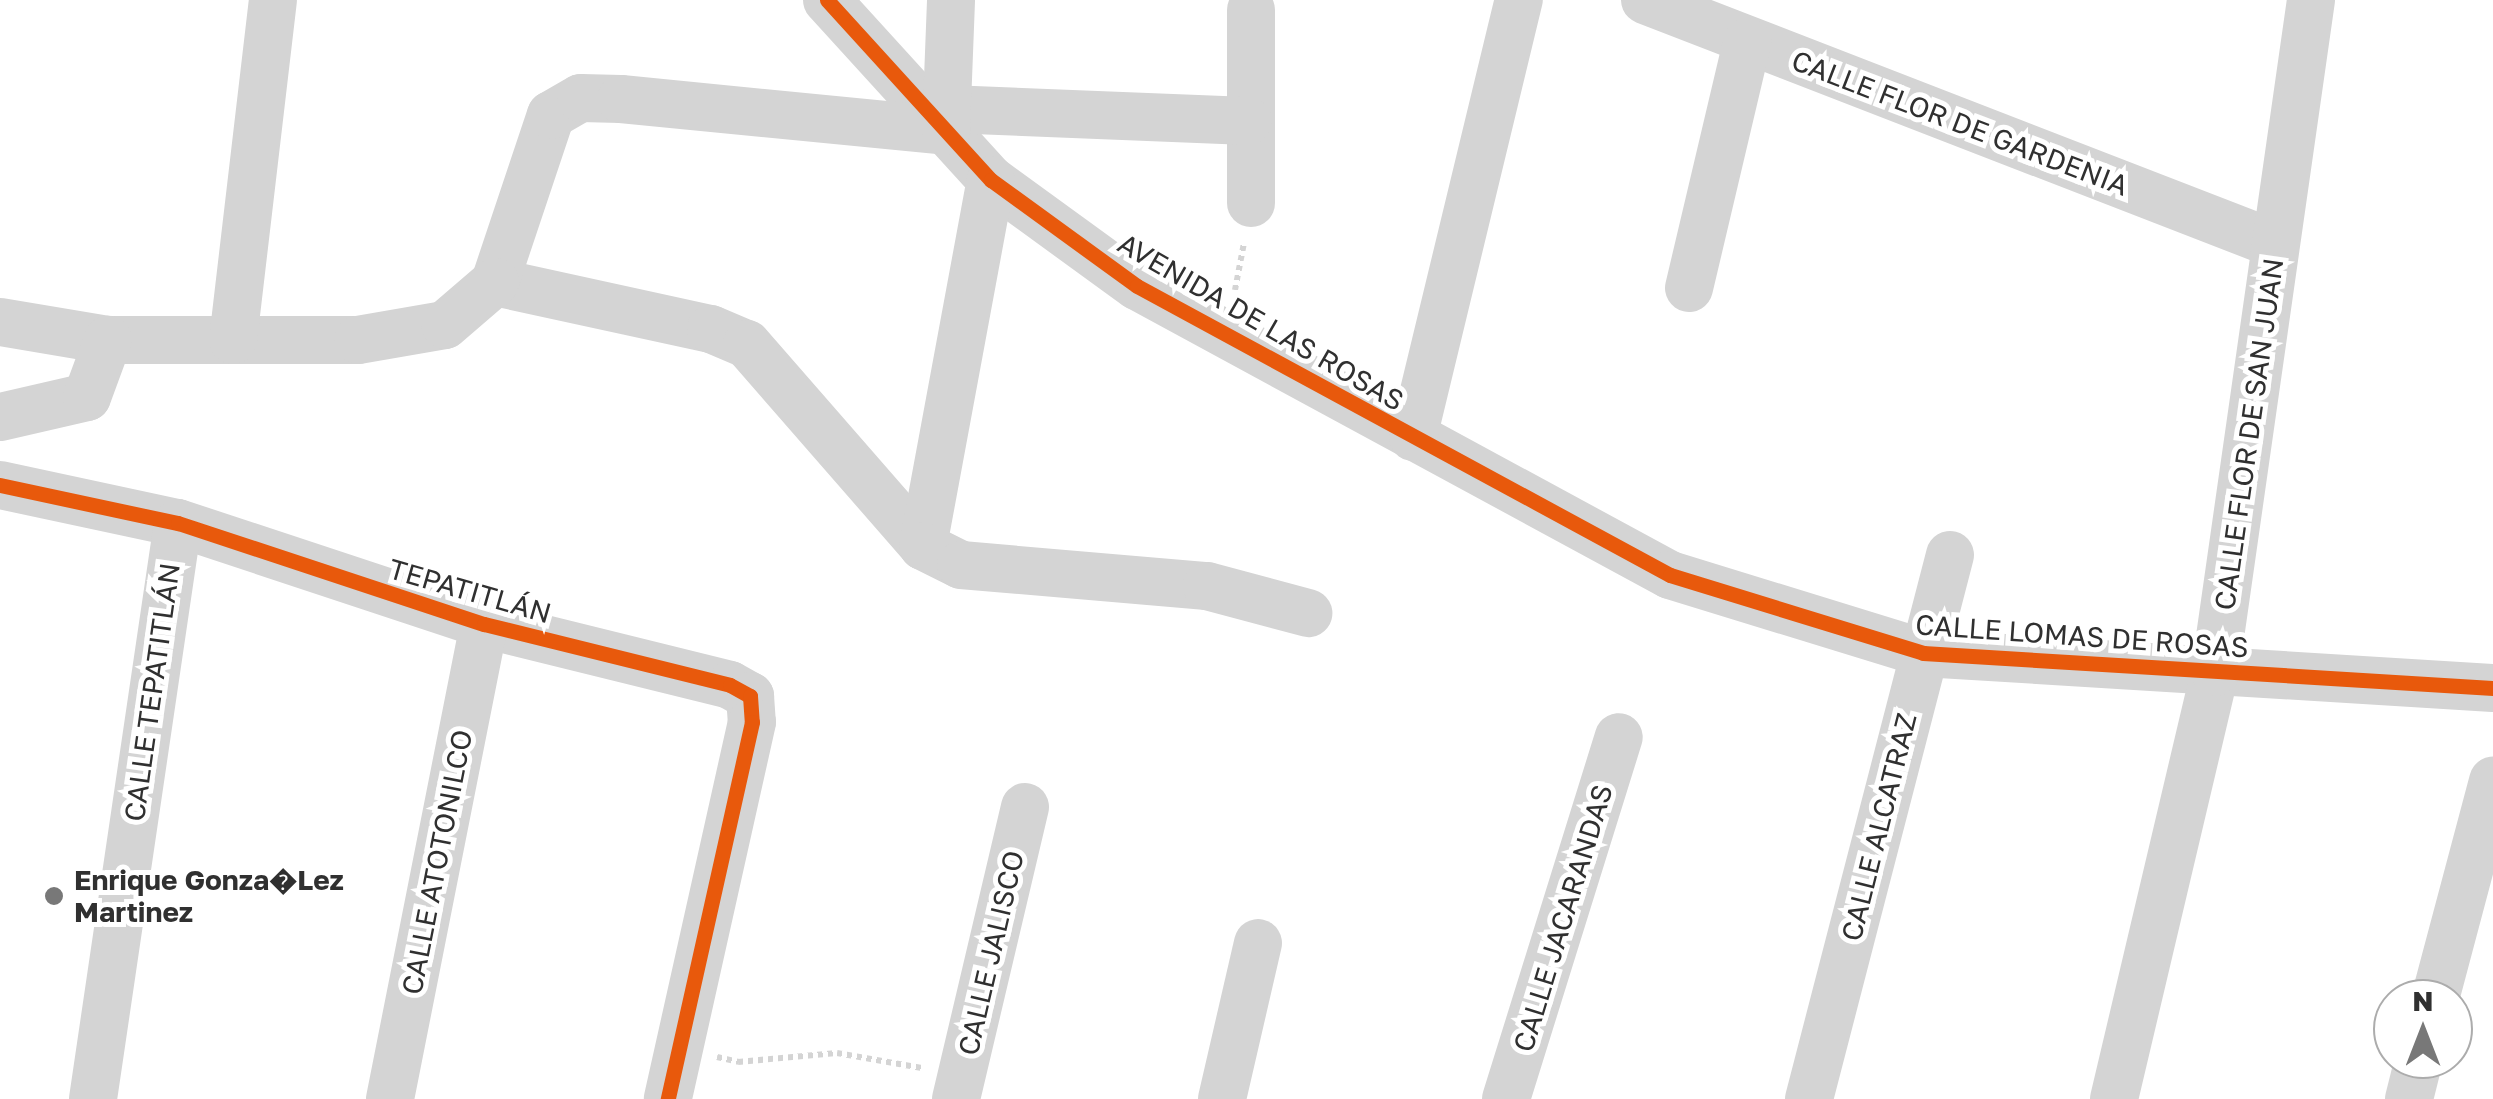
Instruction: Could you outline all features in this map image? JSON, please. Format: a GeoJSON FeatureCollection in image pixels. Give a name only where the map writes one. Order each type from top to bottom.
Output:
{"type":"FeatureCollection","features":[{"type":"Feature","properties":{"kind":"street"},"geometry":{"type":"LineString","coordinates":[[233,340],[272,0]]}},
{"type":"Feature","properties":{"kind":"street","name":"AVENIDA DE LAS ROSAS"},"geometry":{"type":"LineString","coordinates":[[827,0],[947,120],[991,180],[1137,286],[1413,437]]}},
{"type":"Feature","properties":{"kind":"street"},"geometry":{"type":"LineString","coordinates":[[947,120],[951,0]]}},
{"type":"Feature","properties":{"kind":"street"},"geometry":{"type":"LineString","coordinates":[[1413,437],[1519,0]]}},
{"type":"Feature","properties":{"kind":"street","name":"CALLE FLOR DE GARDENIA"},"geometry":{"type":"LineString","coordinates":[[1646,0],[2276,244]]}},
{"type":"Feature","properties":{"kind":"street","name":"CALLE FLOR DE SAN JUAN"},"geometry":{"type":"LineString","coordinates":[[2114,1099],[2215,672],[2310,0]]}},
{"type":"Feature","properties":{"kind":"street"},"geometry":{"type":"LineString","coordinates":[[1251,10],[1251,203]]}},
{"type":"Feature","properties":{"kind":"street"},"geometry":{"type":"LineString","coordinates":[[1690,288],[1747,42]]}},
{"type":"Feature","properties":{"kind":"street"},"geometry":{"type":"LineString","coordinates":[[0,322],[108,340],[406,335],[445,325],[496,282],[552,115],[581,98],[947,120],[1248,122]]}},
{"type":"Feature","properties":{"kind":"street"},"geometry":{"type":"LineString","coordinates":[[922,546],[991,180]]}},
{"type":"Feature","properties":{"kind":"street"},"geometry":{"type":"LineString","coordinates":[[496,282],[711,329],[746,344],[922,546],[962,566],[1207,586],[1308,613]]}},
{"type":"Feature","properties":{"kind":"street"},"geometry":{"type":"LineString","coordinates":[[0,417],[88,397],[108,340]]}},
{"type":"Feature","properties":{"kind":"street","name":"CALLE LOMAS DE ROSAS"},"geometry":{"type":"LineString","coordinates":[[1413,437],[1648,562],[1699,584],[1924,653],[2493,688]]}},
{"type":"Feature","properties":{"kind":"street","name":"TEPATITLÁN"},"geometry":{"type":"LineString","coordinates":[[0,485],[178,523],[484,624],[730,685],[750,696],[752,722],[678,1046]]}},
{"type":"Feature","properties":{"kind":"street","name":"CALLE TEPATITLÁN"},"geometry":{"type":"LineString","coordinates":[[93,1099],[178,523]]}},
{"type":"Feature","properties":{"kind":"street","name":"CALLE ALCATRAZ"},"geometry":{"type":"LineString","coordinates":[[1810,1099],[1950,555]]}},
{"type":"Feature","properties":{"kind":"street","name":"CALLE ATOTONILCO"},"geometry":{"type":"LineString","coordinates":[[390,1099],[484,624]]}},
{"type":"Feature","properties":{"kind":"street","name":"CALLE JACARANDAS"},"geometry":{"type":"LineString","coordinates":[[1506,1099],[1619,737]]}},
{"type":"Feature","properties":{"kind":"street"},"geometry":{"type":"LineString","coordinates":[[2440,979],[2493,781]]}},
{"type":"Feature","properties":{"kind":"street","name":"CALLE JALISCO"},"geometry":{"type":"LineString","coordinates":[[958,1090],[1026,808]]}},
{"type":"Feature","properties":{"kind":"street"},"geometry":{"type":"LineString","coordinates":[[1222,1099],[1258,943]]}},
{"type":"Feature","properties":{"kind":"street"},"geometry":{"type":"LineString","coordinates":[[668,1099],[678,1046]]}},
{"type":"Feature","properties":{"kind":"path"},"geometry":{"type":"LineString","coordinates":[[1227,335],[1251,203]]}},
{"type":"Feature","properties":{"kind":"path"},"geometry":{"type":"LineString","coordinates":[[678,1046],[738,1062],[837,1052],[898,1059],[958,1090]]}},
{"type":"Feature","properties":{"kind":"cycle path"},"geometry":{"type":"LineString","coordinates":[[827,0],[991,180],[1137,286],[1670,575],[1923,653],[2493,688]]}},
{"type":"Feature","properties":{"kind":"cycle path"},"geometry":{"type":"LineString","coordinates":[[0,485],[178,523],[484,624],[730,685],[750,696],[752,722],[668,1099]]}},
{"type":"Feature","properties":{"kind":"place","name":"Enrique Gonza�Lez Martinez"},"geometry":{"type":"Point","coordinates":[54,896]}}]}
